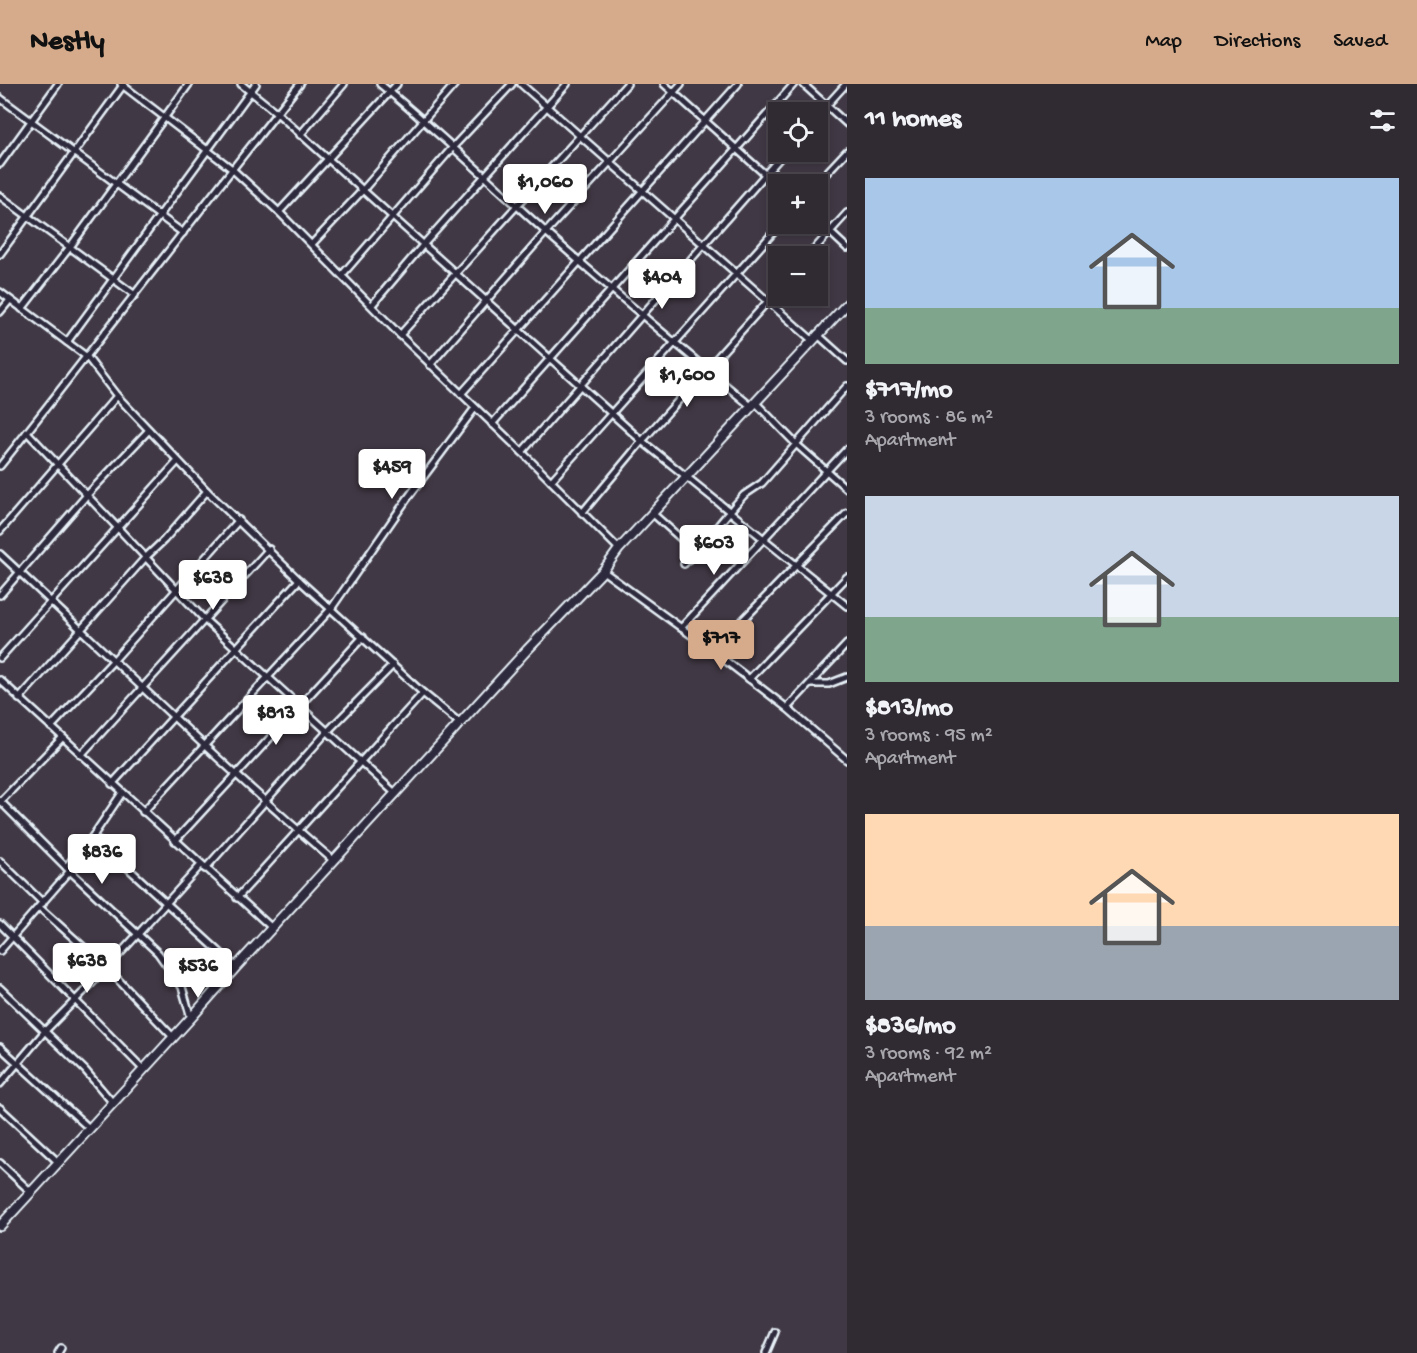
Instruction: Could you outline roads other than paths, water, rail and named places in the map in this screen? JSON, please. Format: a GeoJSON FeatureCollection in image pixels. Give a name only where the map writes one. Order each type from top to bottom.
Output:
{"type":"FeatureCollection","features":[{"type":"Feature","properties":{"kind":"street"},"geometry":{"type":"LineString","coordinates":[[0,164],[58,84]]}},
{"type":"Feature","properties":{"kind":"street"},"geometry":{"type":"LineString","coordinates":[[0,254],[122,84],[232,169],[279,212],[430,365],[522,452],[619,549]]}},
{"type":"Feature","properties":{"kind":"street"},"geometry":{"type":"LineString","coordinates":[[22,309],[70,248],[189,84]]}},
{"type":"Feature","properties":{"kind":"street"},"geometry":{"type":"LineString","coordinates":[[241,84],[277,113],[642,441],[847,606]]}},
{"type":"Feature","properties":{"kind":"street"},"geometry":{"type":"LineString","coordinates":[[67,342],[256,84]]}},
{"type":"Feature","properties":{"kind":"street"},"geometry":{"type":"LineString","coordinates":[[0,466],[300,84]]}},
{"type":"Feature","properties":{"kind":"street"},"geometry":{"type":"LineString","coordinates":[[300,135],[344,84]]}},
{"type":"Feature","properties":{"kind":"street"},"geometry":{"type":"LineString","coordinates":[[380,84],[424,120],[642,316],[754,405],[847,489]]}},
{"type":"Feature","properties":{"kind":"street"},"geometry":{"type":"LineString","coordinates":[[279,212],[397,84]]}},
{"type":"Feature","properties":{"kind":"street"},"geometry":{"type":"LineString","coordinates":[[312,244],[362,191],[455,84]]}},
{"type":"Feature","properties":{"kind":"street"},"geometry":{"type":"LineString","coordinates":[[342,275],[453,147],[512,84]]}},
{"type":"Feature","properties":{"kind":"street"},"geometry":{"type":"LineString","coordinates":[[521,84],[768,302],[642,441],[582,513]]}},
{"type":"Feature","properties":{"kind":"street"},"geometry":{"type":"LineString","coordinates":[[372,305],[567,84]]}},
{"type":"Feature","properties":{"kind":"street"},"geometry":{"type":"LineString","coordinates":[[400,335],[627,84]]}},
{"type":"Feature","properties":{"kind":"street"},"geometry":{"type":"LineString","coordinates":[[664,84],[768,177]]}},
{"type":"Feature","properties":{"kind":"street"},"geometry":{"type":"LineString","coordinates":[[430,365],[484,301],[681,84]]}},
{"type":"Feature","properties":{"kind":"street"},"geometry":{"type":"LineString","coordinates":[[461,394],[738,84]]}},
{"type":"Feature","properties":{"kind":"street"},"geometry":{"type":"LineString","coordinates":[[492,423],[794,84]]}},
{"type":"Feature","properties":{"kind":"street"},"geometry":{"type":"LineString","coordinates":[[803,84],[823,102]]}},
{"type":"Feature","properties":{"kind":"street"},"geometry":{"type":"LineString","coordinates":[[828,103],[846,84]]}},
{"type":"Feature","properties":{"kind":"street"},"geometry":{"type":"LineString","coordinates":[[0,98],[183,233]]}},
{"type":"Feature","properties":{"kind":"street"},"geometry":{"type":"LineString","coordinates":[[828,107],[847,124]]}},
{"type":"Feature","properties":{"kind":"street"},"geometry":{"type":"LineString","coordinates":[[825,174],[847,151]]}},
{"type":"Feature","properties":{"kind":"street"},"geometry":{"type":"LineString","coordinates":[[522,452],[776,162]]}},
{"type":"Feature","properties":{"kind":"street"},"geometry":{"type":"LineString","coordinates":[[0,196],[135,296]]}},
{"type":"Feature","properties":{"kind":"street"},"geometry":{"type":"LineString","coordinates":[[817,246],[847,213]]}},
{"type":"Feature","properties":{"kind":"street"},"geometry":{"type":"LineString","coordinates":[[830,232],[847,248]]}},
{"type":"Feature","properties":{"kind":"street"},"geometry":{"type":"LineString","coordinates":[[551,481],[772,234]]}},
{"type":"Feature","properties":{"kind":"street"},"geometry":{"type":"LineString","coordinates":[[0,292],[87,357],[117,396],[207,491],[299,580],[423,693],[460,723]]}},
{"type":"Feature","properties":{"kind":"street"},"geometry":{"type":"LineString","coordinates":[[0,312],[10,300]]}},
{"type":"Feature","properties":{"kind":"street"},"geometry":{"type":"LineString","coordinates":[[0,1226],[460,723],[603,571],[619,549],[652,513],[847,304]]}},
{"type":"Feature","properties":{"kind":"street"},"geometry":{"type":"LineString","coordinates":[[773,306],[847,361]]}},
{"type":"Feature","properties":{"kind":"street"},"geometry":{"type":"LineString","coordinates":[[684,564],[744,495],[762,483],[847,386]]}},
{"type":"Feature","properties":{"kind":"street"},"geometry":{"type":"LineString","coordinates":[[0,531],[117,396]]}},
{"type":"Feature","properties":{"kind":"street"},"geometry":{"type":"LineString","coordinates":[[143,812],[331,609],[407,499],[475,408]]}},
{"type":"Feature","properties":{"kind":"street"},"geometry":{"type":"LineString","coordinates":[[0,595],[87,495],[148,430]]}},
{"type":"Feature","properties":{"kind":"street"},"geometry":{"type":"LineString","coordinates":[[27,432],[204,619],[396,794]]}},
{"type":"Feature","properties":{"kind":"street"},"geometry":{"type":"LineString","coordinates":[[681,628],[847,449]]}},
{"type":"Feature","properties":{"kind":"street"},"geometry":{"type":"LineString","coordinates":[[0,658],[178,461]]}},
{"type":"Feature","properties":{"kind":"street"},"geometry":{"type":"LineString","coordinates":[[20,699],[207,491]]}},
{"type":"Feature","properties":{"kind":"street"},"geometry":{"type":"LineString","coordinates":[[652,513],[696,552]]}},
{"type":"Feature","properties":{"kind":"street"},"geometry":{"type":"LineString","coordinates":[[713,651],[847,513]]}},
{"type":"Feature","properties":{"kind":"street"},"geometry":{"type":"LineString","coordinates":[[51,727],[177,591],[239,520]]}},
{"type":"Feature","properties":{"kind":"street"},"geometry":{"type":"LineString","coordinates":[[81,755],[269,549]]}},
{"type":"Feature","properties":{"kind":"street"},"geometry":{"type":"LineString","coordinates":[[0,554],[173,717],[334,861]]}},
{"type":"Feature","properties":{"kind":"street"},"geometry":{"type":"LineString","coordinates":[[603,571],[787,708],[847,760]]}},
{"type":"Feature","properties":{"kind":"street"},"geometry":{"type":"LineString","coordinates":[[749,679],[847,577]]}},
{"type":"Feature","properties":{"kind":"street"},"geometry":{"type":"LineString","coordinates":[[112,784],[299,580]]}},
{"type":"Feature","properties":{"kind":"street"},"geometry":{"type":"LineString","coordinates":[[175,841],[363,637]]}},
{"type":"Feature","properties":{"kind":"street"},"geometry":{"type":"LineString","coordinates":[[787,708],[812,684],[847,644]]}},
{"type":"Feature","properties":{"kind":"street"},"geometry":{"type":"LineString","coordinates":[[0,1084],[45,1031],[166,903],[267,801],[327,732],[393,665]]}},
{"type":"Feature","properties":{"kind":"street"},"geometry":{"type":"LineString","coordinates":[[812,684],[829,684],[847,677]]}},
{"type":"Feature","properties":{"kind":"street"},"geometry":{"type":"LineString","coordinates":[[1,682],[272,928]]}},
{"type":"Feature","properties":{"kind":"street"},"geometry":{"type":"LineString","coordinates":[[237,898],[423,693]]}},
{"type":"Feature","properties":{"kind":"street"},"geometry":{"type":"LineString","coordinates":[[62,738],[0,801],[68,869],[158,953],[182,987],[191,1018]]}},
{"type":"Feature","properties":{"kind":"street"},"geometry":{"type":"LineString","coordinates":[[840,755],[847,752]]}},
{"type":"Feature","properties":{"kind":"street"},"geometry":{"type":"LineString","coordinates":[[0,951],[41,905],[122,793]]}},
{"type":"Feature","properties":{"kind":"street"},"geometry":{"type":"LineString","coordinates":[[93,836],[236,967]]}},
{"type":"Feature","properties":{"kind":"street"},"geometry":{"type":"LineString","coordinates":[[0,861],[174,1037]]}},
{"type":"Feature","properties":{"kind":"street"},"geometry":{"type":"LineString","coordinates":[[0,924],[144,1070]]}},
{"type":"Feature","properties":{"kind":"street"},"geometry":{"type":"LineString","coordinates":[[0,988],[85,1070],[113,1103]]}},
{"type":"Feature","properties":{"kind":"street"},"geometry":{"type":"LineString","coordinates":[[0,1047],[90,1129]]}},
{"type":"Feature","properties":{"kind":"street"},"geometry":{"type":"LineString","coordinates":[[0,1108],[58,1162]]}},
{"type":"Feature","properties":{"kind":"street"},"geometry":{"type":"LineString","coordinates":[[0,1163],[31,1192]]}},
{"type":"Feature","properties":{"kind":"street"},"geometry":{"type":"LineString","coordinates":[[766,1353],[775,1332]]}}]}
